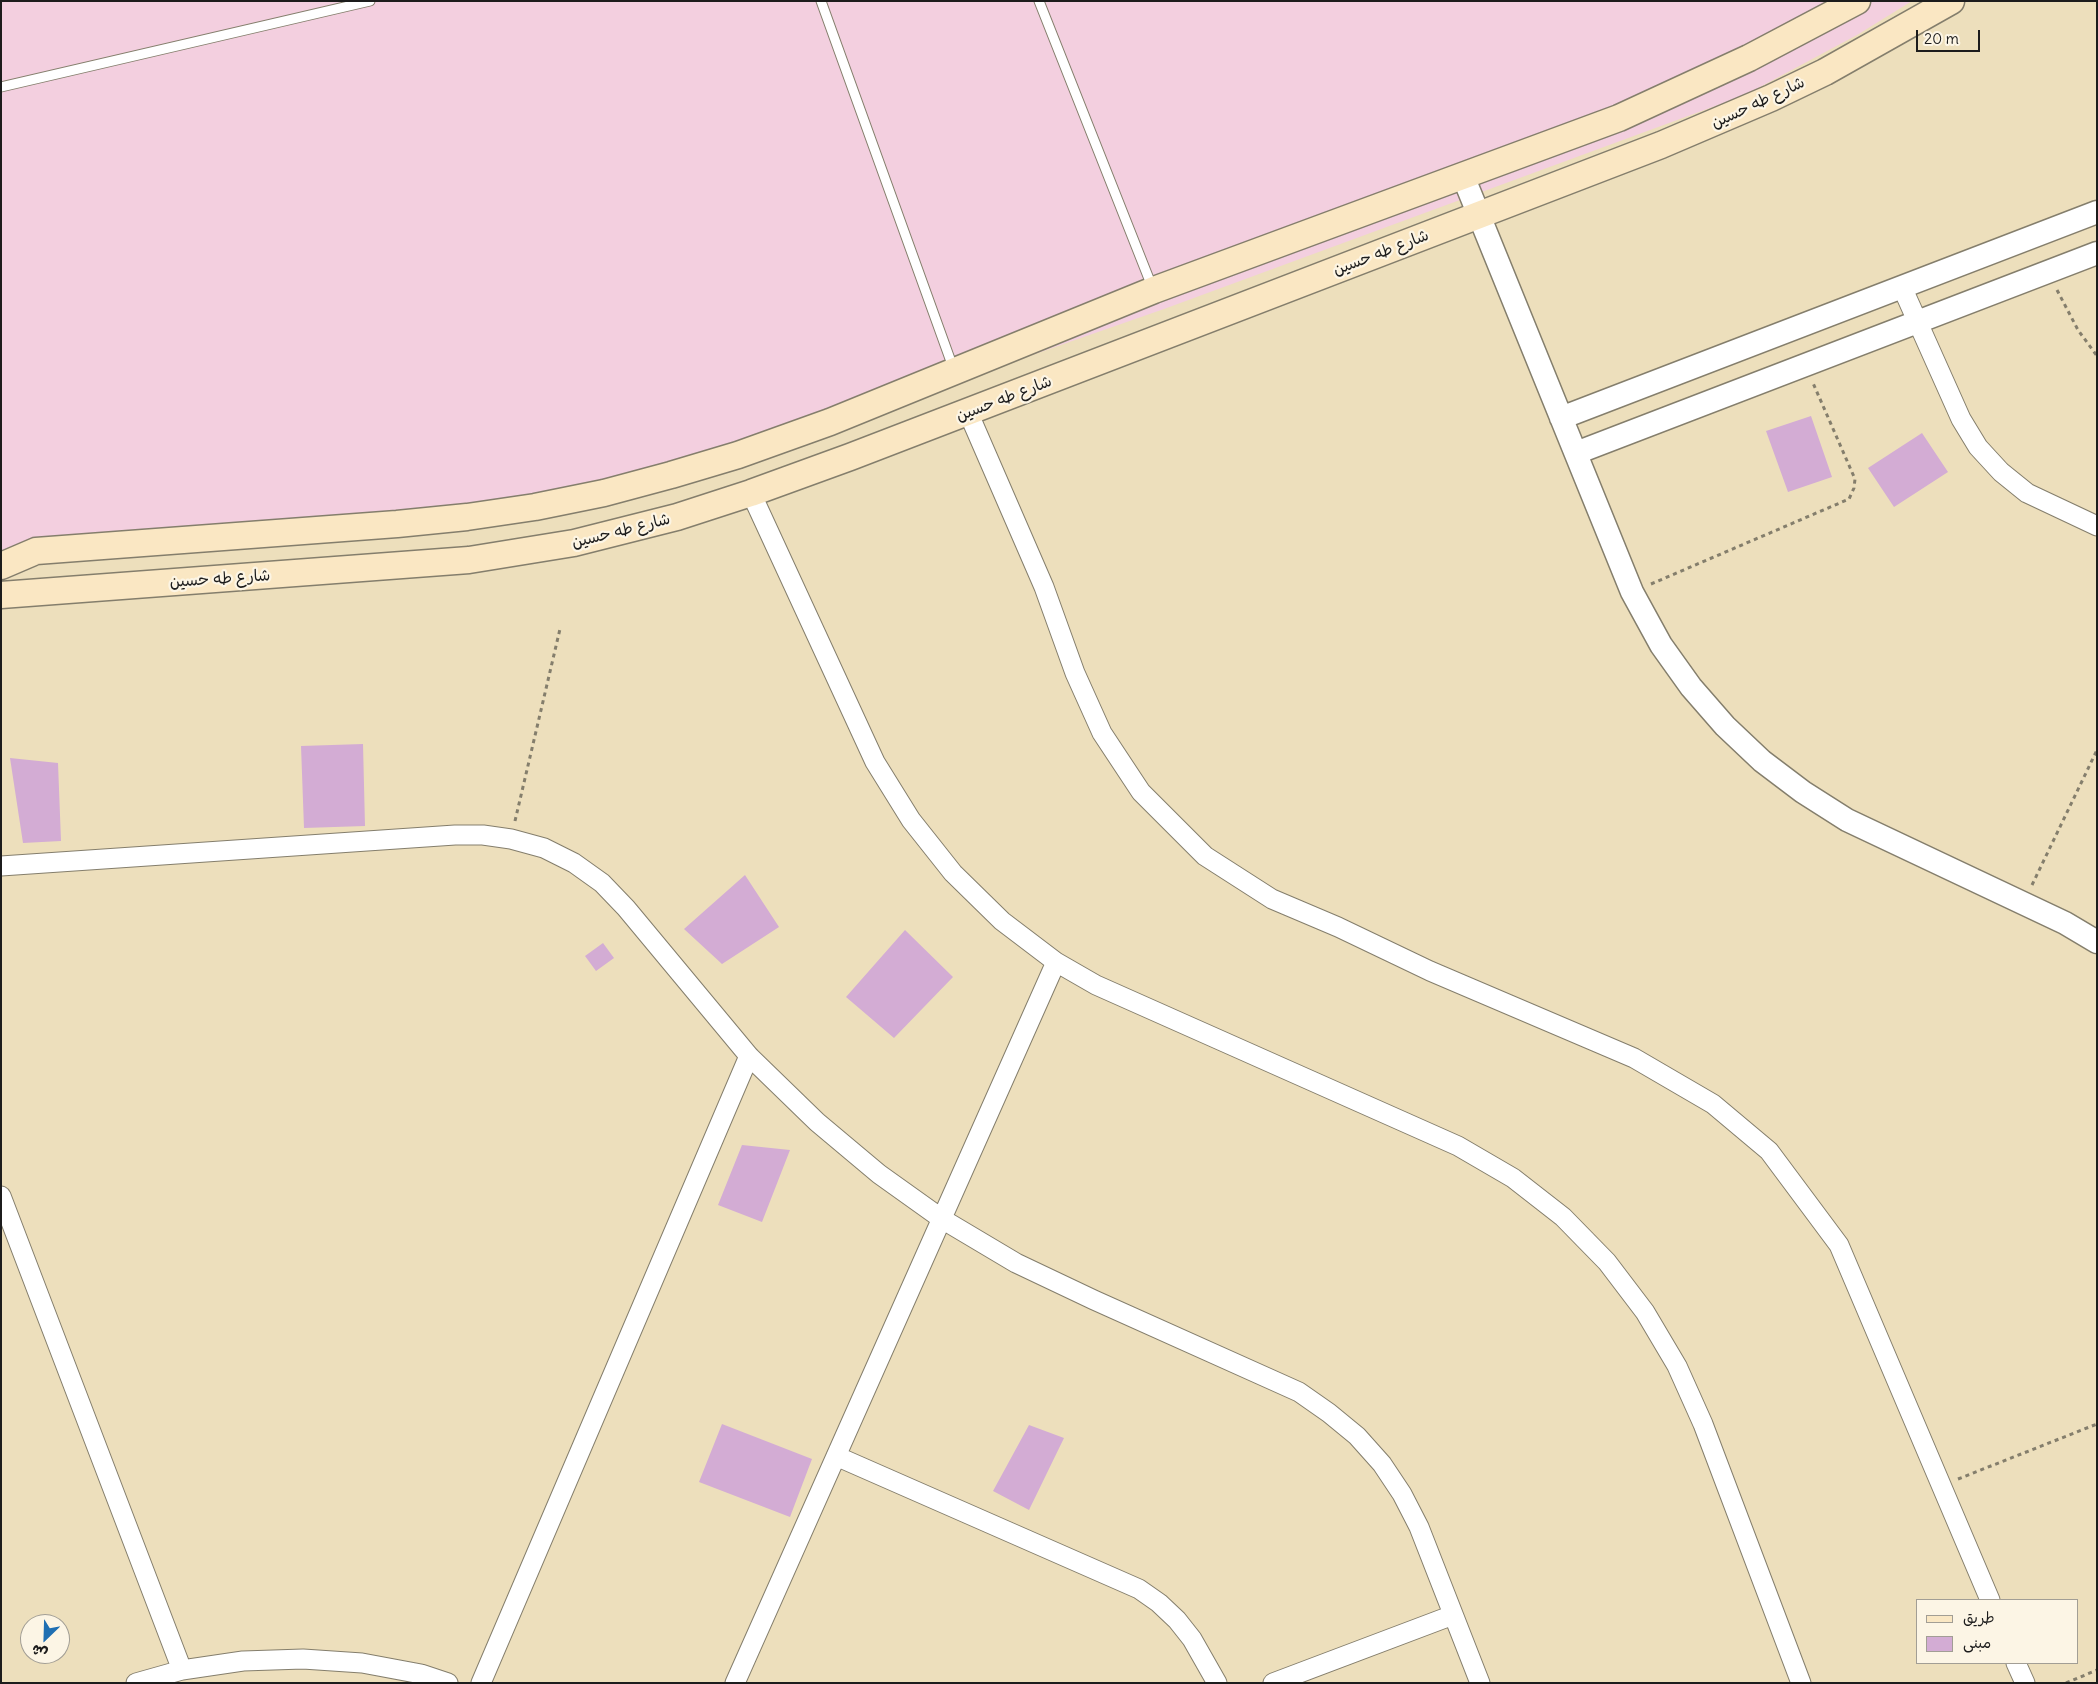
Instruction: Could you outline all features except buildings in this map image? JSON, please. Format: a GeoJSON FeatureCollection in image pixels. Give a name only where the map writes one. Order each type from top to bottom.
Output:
{"type":"FeatureCollection","features":[{"type":"Feature","properties":{"kind":"main road"},"geometry":{"type":"LineString","coordinates":[[1,566],[36,551],[397,524],[535,507],[661,478],[738,455],[830,422],[1154,290],[1618,118],[1765,50],[1857,1]]}},
{"type":"Feature","properties":{"kind":"main road","name":"شارع طه حسين"},"geometry":{"type":"LineString","coordinates":[[1,594],[417,565],[487,558],[574,543],[626,531],[750,493],[968,412],[1662,145],[1771,98],[1887,39],[1952,1]]}},
{"type":"Feature","properties":{"kind":"street"},"geometry":{"type":"LineString","coordinates":[[1463,176],[1632,592],[1661,645],[1691,687],[1725,726],[1762,760],[1803,792],[1847,820],[2023,903],[2097,942]]}},
{"type":"Feature","properties":{"kind":"street"},"geometry":{"type":"LineString","coordinates":[[1562,418],[2097,212]]}},
{"type":"Feature","properties":{"kind":"street"},"geometry":{"type":"LineString","coordinates":[[1576,453],[2097,253]]}},
{"type":"Feature","properties":{"kind":"street"},"geometry":{"type":"LineString","coordinates":[[1902,287],[1961,419],[1978,447],[2001,472],[2027,493],[2097,526]]}},
{"type":"Feature","properties":{"kind":"street"},"geometry":{"type":"LineString","coordinates":[[968,412],[1044,587],[1075,673],[1098,724],[1140,792],[1206,856],[1272,899],[1338,927],[1430,971],[1634,1058],[1713,1104],[1769,1151],[1839,1245],[1990,1599]]}},
{"type":"Feature","properties":{"kind":"street"},"geometry":{"type":"LineString","coordinates":[[750,493],[875,762],[911,820],[954,873],[1002,921],[1056,962],[1096,985],[1458,1146],[1513,1178],[1562,1217],[1607,1262],[1646,1312],[1677,1366],[1702,1424],[1801,1683]]}},
{"type":"Feature","properties":{"kind":"street"},"geometry":{"type":"LineString","coordinates":[[1,866],[454,835],[483,835],[511,839],[551,852],[574,864],[602,883],[626,908],[749,1056],[817,1122],[879,1174],[942,1219],[1016,1263],[1299,1392],[1330,1412],[1364,1443],[1382,1464],[1402,1494],[1418,1527],[1480,1683]]}},
{"type":"Feature","properties":{"kind":"street"},"geometry":{"type":"LineString","coordinates":[[735,1683],[1056,962]]}},
{"type":"Feature","properties":{"kind":"street"},"geometry":{"type":"LineString","coordinates":[[481,1683],[749,1056]]}},
{"type":"Feature","properties":{"kind":"street"},"geometry":{"type":"LineString","coordinates":[[1,1196],[182,1670]]}},
{"type":"Feature","properties":{"kind":"street"},"geometry":{"type":"LineString","coordinates":[[836,1456],[1139,1589],[1159,1603],[1177,1620],[1192,1639],[1217,1683]]}},
{"type":"Feature","properties":{"kind":"street"},"geometry":{"type":"LineString","coordinates":[[1273,1683],[1453,1615]]}},
{"type":"Feature","properties":{"kind":"street"},"geometry":{"type":"LineString","coordinates":[[136,1683],[182,1670],[244,1661],[303,1659],[362,1663],[420,1674],[448,1683]]}},
{"type":"Feature","properties":{"kind":"street"},"geometry":{"type":"LineString","coordinates":[[2016,1664],[2025,1683]]}},
{"type":"Feature","properties":{"kind":"lane"},"geometry":{"type":"LineString","coordinates":[[1,87],[370,1]]}},
{"type":"Feature","properties":{"kind":"lane"},"geometry":{"type":"LineString","coordinates":[[821,1],[954,371]]}},
{"type":"Feature","properties":{"kind":"lane"},"geometry":{"type":"LineString","coordinates":[[1039,1],[1154,290]]}},
{"type":"Feature","properties":{"kind":"path"},"geometry":{"type":"LineString","coordinates":[[2048,272],[2078,330],[2097,356]]}},
{"type":"Feature","properties":{"kind":"path"},"geometry":{"type":"LineString","coordinates":[[1632,592],[1849,499],[1854,488],[1855,478],[1805,365]]}},
{"type":"Feature","properties":{"kind":"path"},"geometry":{"type":"LineString","coordinates":[[511,839],[560,629]]}},
{"type":"Feature","properties":{"kind":"path"},"geometry":{"type":"LineString","coordinates":[[2023,903],[2097,750]]}},
{"type":"Feature","properties":{"kind":"path"},"geometry":{"type":"LineString","coordinates":[[1943,1486],[2097,1424]]}},
{"type":"Feature","properties":{"kind":"path"},"geometry":{"type":"LineString","coordinates":[[2066,1683],[2097,1670]]}},
{"type":"Feature","properties":{"kind":"shaded area"},"geometry":{"type":"Polygon","coordinates":[[[1,1],[1912,1],[1857,35],[1745,95],[1164,309],[837,423],[373,537],[1,568],[1,1]]]}}]}
